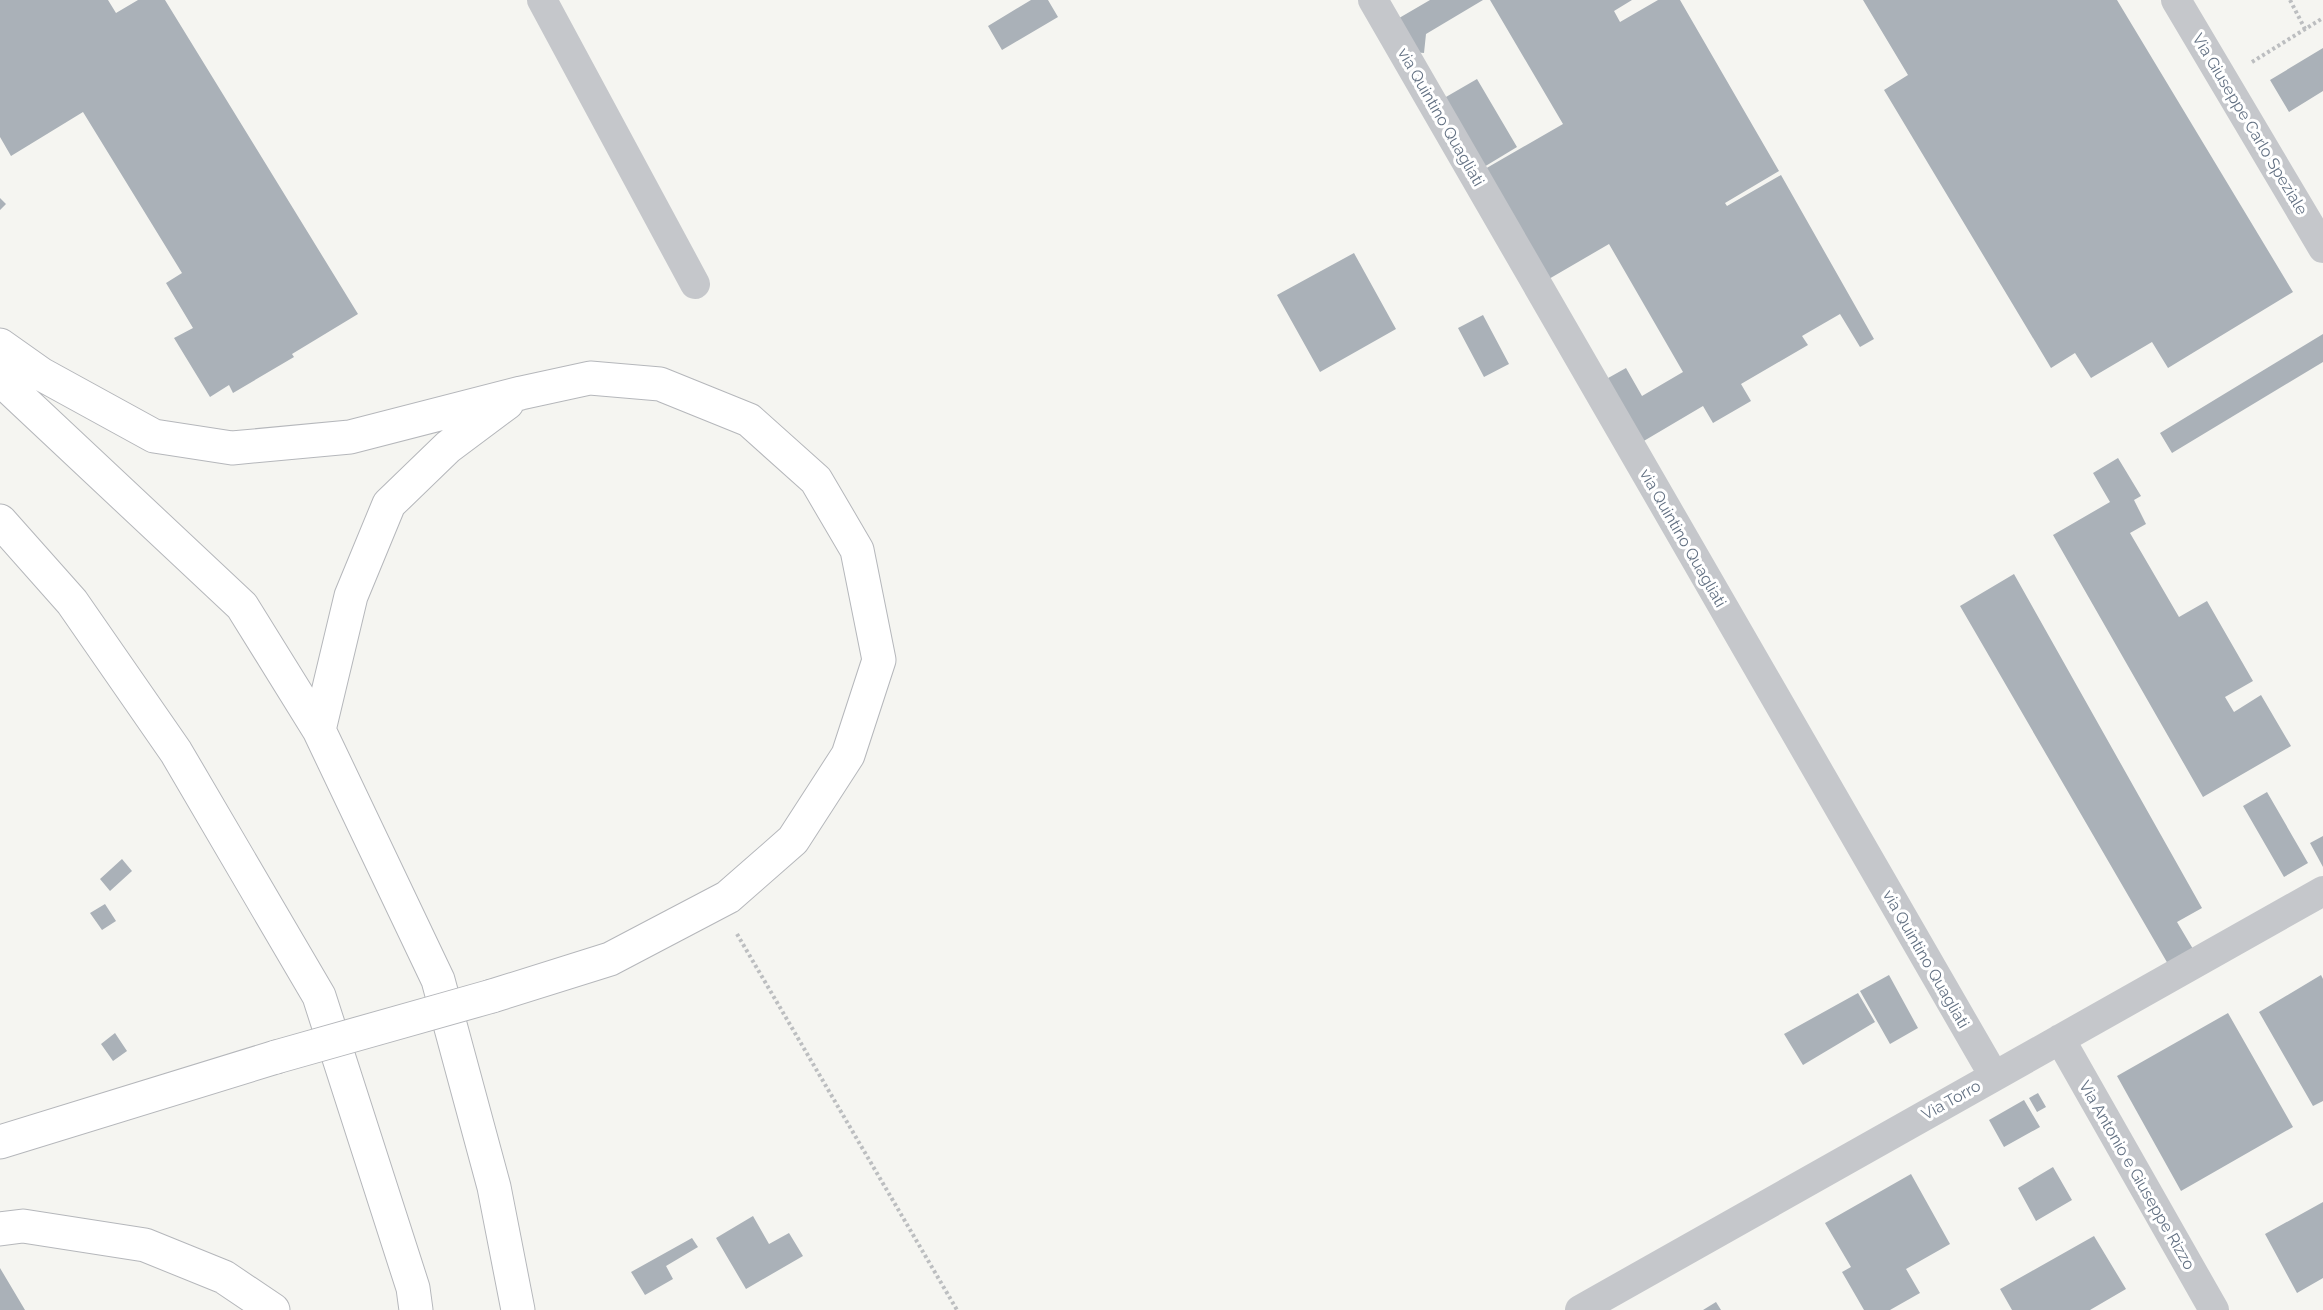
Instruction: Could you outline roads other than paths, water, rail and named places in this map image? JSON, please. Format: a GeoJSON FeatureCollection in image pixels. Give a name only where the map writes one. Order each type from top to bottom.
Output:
{"type":"FeatureCollection","features":[{"type":"Feature","properties":{"kind":"highway"},"geometry":{"type":"LineString","coordinates":[[0,345],[41,374],[154,436],[232,448],[350,436],[520,393],[590,378],[660,384],[749,420],[816,480],[857,550],[879,660],[848,755],[793,840],[728,897],[610,959],[492,996],[276,1057],[0,1142]]}},
{"type":"Feature","properties":{"kind":"highway"},"geometry":{"type":"LineString","coordinates":[[0,379],[242,606],[319,730],[438,980],[494,1187],[518,1310]]}},
{"type":"Feature","properties":{"kind":"highway"},"geometry":{"type":"LineString","coordinates":[[319,730],[351,596],[389,504],[448,447],[520,393]]}},
{"type":"Feature","properties":{"kind":"highway"},"geometry":{"type":"LineString","coordinates":[[0,520],[72,602],[176,752],[319,996],[413,1288],[416,1310]]}},
{"type":"Feature","properties":{"kind":"highway"},"geometry":{"type":"LineString","coordinates":[[0,1229],[23,1226],[145,1245],[224,1277],[273,1310]]}},
{"type":"Feature","properties":{"kind":"street"},"geometry":{"type":"LineString","coordinates":[[542,0],[695,284]]}},
{"type":"Feature","properties":{"kind":"street","name":"via Quintino Quagliati"},"geometry":{"type":"LineString","coordinates":[[1373,0],[1994,1076]]}},
{"type":"Feature","properties":{"kind":"street","name":"Via Giuseppe Carlo Speziale"},"geometry":{"type":"LineString","coordinates":[[2176,0],[2323,248]]}},
{"type":"Feature","properties":{"kind":"street","name":"Via Torro"},"geometry":{"type":"LineString","coordinates":[[1580,1310],[2323,891]]}},
{"type":"Feature","properties":{"kind":"street","name":"Via Antonio e Giuseppe Rizzo"},"geometry":{"type":"LineString","coordinates":[[2060,1039],[2214,1310]]}}]}
